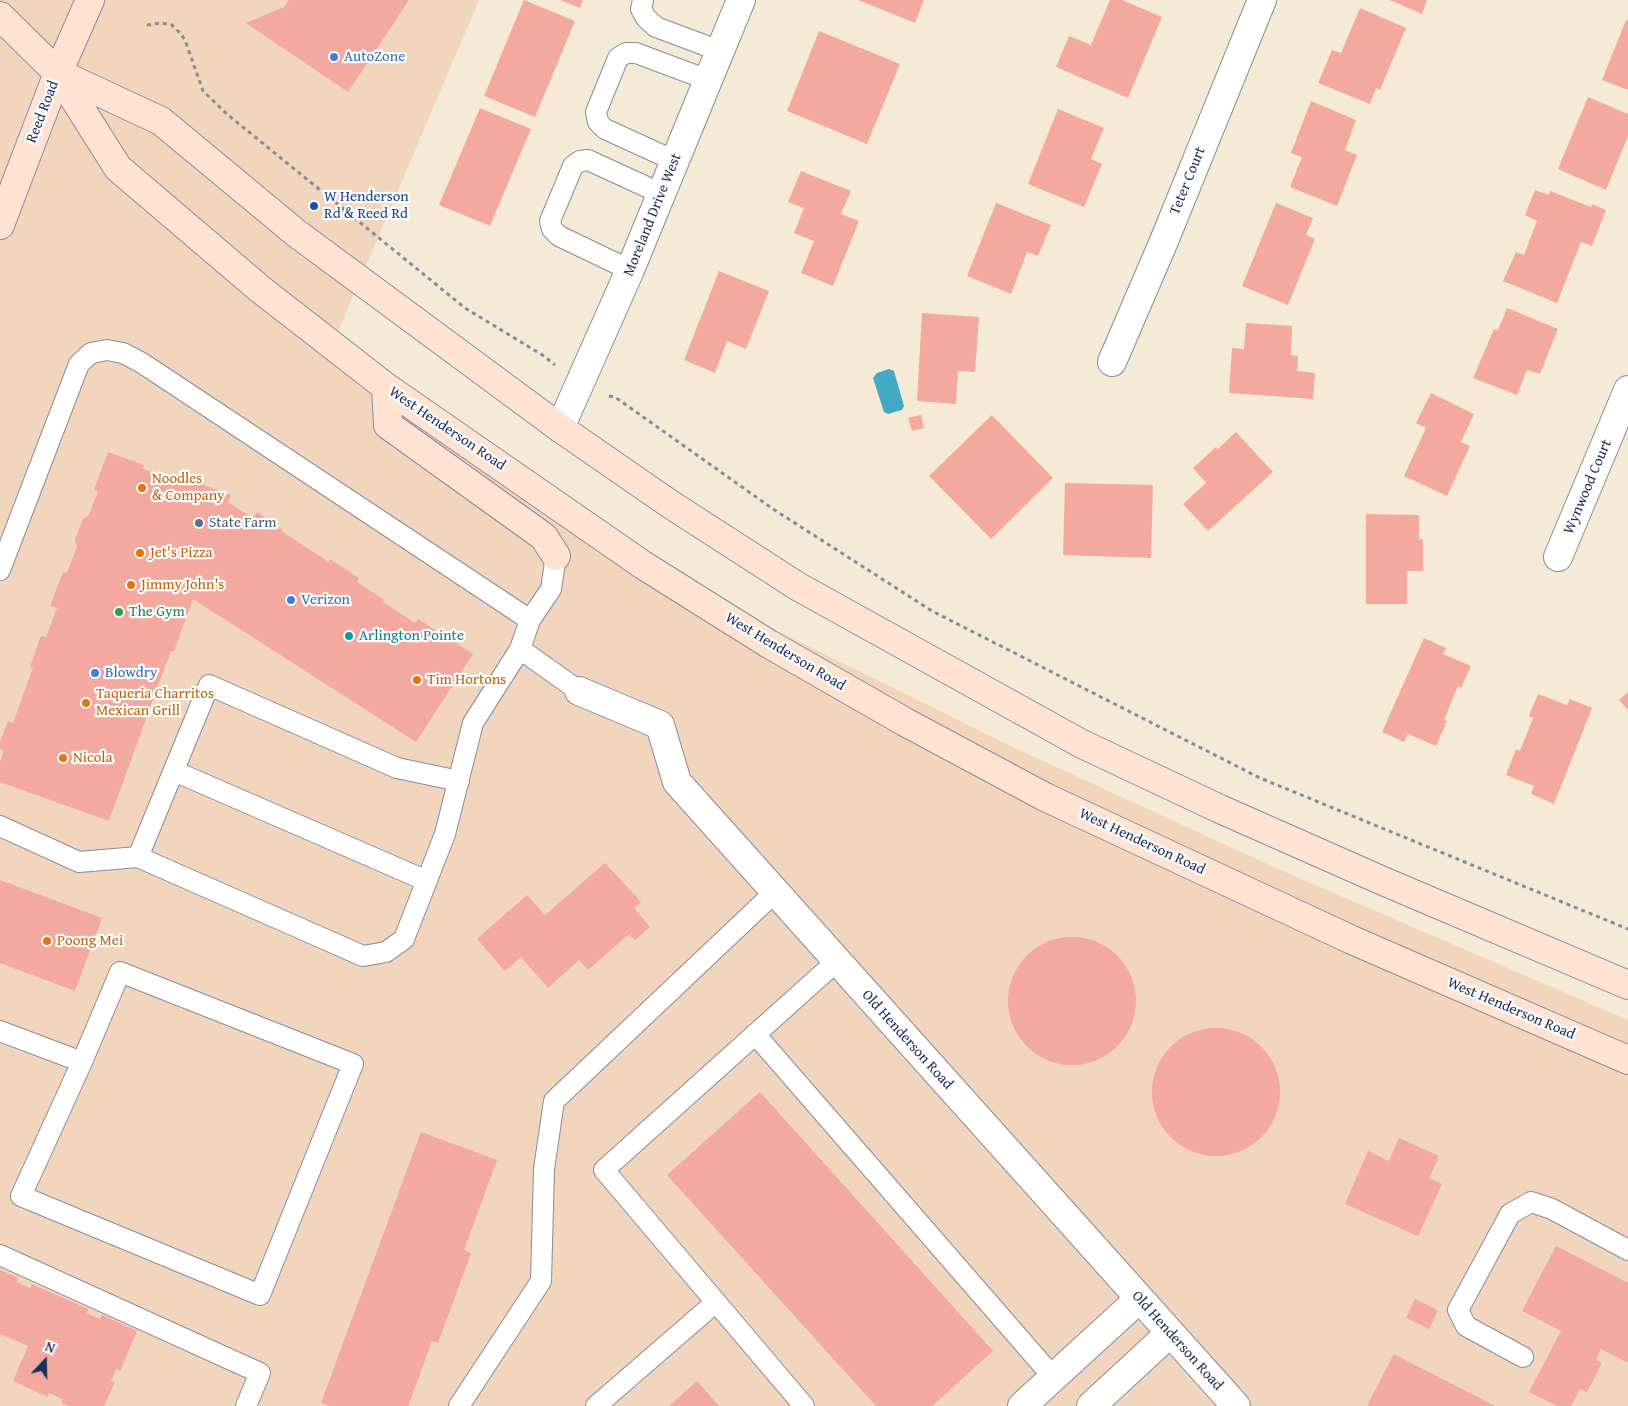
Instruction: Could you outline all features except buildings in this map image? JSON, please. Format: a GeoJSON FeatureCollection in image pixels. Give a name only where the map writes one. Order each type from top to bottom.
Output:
{"type":"FeatureCollection","features":[{"type":"Feature","properties":{"kind":"main road","name":"Reed Road"},"geometry":{"type":"LineString","coordinates":[[0,225],[58,73],[90,0]]}},
{"type":"Feature","properties":{"kind":"main road","name":"West Henderson Road"},"geometry":{"type":"LineString","coordinates":[[0,16],[58,73],[118,168],[260,289],[386,387],[643,565],[769,644],[905,722],[1045,797],[1352,940],[1628,1060]]}},
{"type":"Feature","properties":{"kind":"main road","name":"West Henderson Road"},"geometry":{"type":"LineString","coordinates":[[58,73],[161,121],[296,233],[560,428],[670,504],[797,586],[1082,744],[1220,809],[1383,881],[1628,985]]}},
{"type":"Feature","properties":{"kind":"main road"},"geometry":{"type":"LineString","coordinates":[[386,387],[388,425],[544,537],[556,556]]}},
{"type":"Feature","properties":{"kind":"street","name":"Moreland Drive West"},"geometry":{"type":"LineString","coordinates":[[560,428],[630,270],[741,0]]}},
{"type":"Feature","properties":{"kind":"street","name":"Teter Court"},"geometry":{"type":"LineString","coordinates":[[1112,362],[1164,241],[1262,0]]}},
{"type":"Feature","properties":{"kind":"street","name":"Wynwood Court"},"geometry":{"type":"LineString","coordinates":[[1558,557],[1628,390]]}},
{"type":"Feature","properties":{"kind":"street","name":"Old Henderson Road"},"geometry":{"type":"LineString","coordinates":[[579,691],[660,725],[677,782],[1236,1406]]}},
{"type":"Feature","properties":{"kind":"street"},"geometry":{"type":"LineString","coordinates":[[1022,1406],[1139,1299]]}},
{"type":"Feature","properties":{"kind":"street"},"geometry":{"type":"LineString","coordinates":[[1090,1406],[1170,1333]]}},
{"type":"Feature","properties":{"kind":"lane"},"geometry":{"type":"LineString","coordinates":[[643,0],[641,9],[646,18],[656,26],[720,51]]}},
{"type":"Feature","properties":{"kind":"lane"},"geometry":{"type":"LineString","coordinates":[[675,160],[605,129],[598,122],[596,112],[618,58],[626,53],[636,53],[708,80]]}},
{"type":"Feature","properties":{"kind":"lane"},"geometry":{"type":"LineString","coordinates":[[630,270],[559,236],[552,229],[550,221],[573,166],[580,161],[588,160],[662,194]]}},
{"type":"Feature","properties":{"kind":"lane"},"geometry":{"type":"LineString","coordinates":[[0,570],[79,364],[91,353],[106,350],[123,353],[142,363],[530,620]]}},
{"type":"Feature","properties":{"kind":"lane"},"geometry":{"type":"LineString","coordinates":[[0,826],[79,862],[138,857],[363,956],[386,952],[404,939],[445,834],[473,722],[520,649],[530,620],[551,588],[556,556]]}},
{"type":"Feature","properties":{"kind":"lane"},"geometry":{"type":"LineString","coordinates":[[520,649],[579,691]]}},
{"type":"Feature","properties":{"kind":"lane"},"geometry":{"type":"LineString","coordinates":[[138,857],[209,685],[398,768],[459,782]]}},
{"type":"Feature","properties":{"kind":"lane"},"geometry":{"type":"LineString","coordinates":[[174,771],[427,881]]}},
{"type":"Feature","properties":{"kind":"lane"},"geometry":{"type":"LineString","coordinates":[[459,1406],[541,1281],[544,1168],[554,1101],[775,892]]}},
{"type":"Feature","properties":{"kind":"lane"},"geometry":{"type":"LineString","coordinates":[[804,1406],[604,1170],[837,961]]}},
{"type":"Feature","properties":{"kind":"lane"},"geometry":{"type":"LineString","coordinates":[[120,972],[353,1064],[260,1295],[21,1196],[82,1062],[120,972]]}},
{"type":"Feature","properties":{"kind":"lane"},"geometry":{"type":"LineString","coordinates":[[0,1031],[82,1062]]}},
{"type":"Feature","properties":{"kind":"lane"},"geometry":{"type":"LineString","coordinates":[[755,1034],[1053,1378]]}},
{"type":"Feature","properties":{"kind":"lane"},"geometry":{"type":"LineString","coordinates":[[1523,1357],[1466,1326],[1458,1310],[1510,1214],[1531,1202],[1552,1208],[1628,1250]]}},
{"type":"Feature","properties":{"kind":"lane"},"geometry":{"type":"LineString","coordinates":[[0,1255],[260,1373],[246,1406]]}},
{"type":"Feature","properties":{"kind":"lane"},"geometry":{"type":"LineString","coordinates":[[596,1406],[716,1302]]}},
{"type":"Feature","properties":{"kind":"path"},"geometry":{"type":"LineString","coordinates":[[147,25],[172,25],[184,40],[203,92],[228,116],[465,308],[544,356],[579,384],[605,396],[615,397],[773,509],[932,611],[1260,778],[1628,929]]}},
{"type":"Feature","properties":{"kind":"shaded area"},"geometry":{"type":"Polygon","coordinates":[[[0,0],[479,0],[336,336],[643,565],[1017,749],[1278,869],[1628,1020],[1628,1406],[0,1406],[0,0]]]}},
{"type":"Feature","properties":{"kind":"water"},"geometry":{"type":"Polygon","coordinates":[[[889,369],[894,371],[904,406],[902,410],[888,414],[884,412],[873,378],[877,373],[889,369]]]}},
{"type":"Feature","properties":{"kind":"place","name":"AutoZone"},"geometry":{"type":"Point","coordinates":[334,57]}},
{"type":"Feature","properties":{"kind":"place","name":"W Henderson Rd & Reed Rd"},"geometry":{"type":"Point","coordinates":[314,206]}},
{"type":"Feature","properties":{"kind":"place","name":"Noodles & Company"},"geometry":{"type":"Point","coordinates":[142,488]}},
{"type":"Feature","properties":{"kind":"place","name":"State Farm"},"geometry":{"type":"Point","coordinates":[199,523]}},
{"type":"Feature","properties":{"kind":"place","name":"Jet's Pizza"},"geometry":{"type":"Point","coordinates":[140,553]}},
{"type":"Feature","properties":{"kind":"place","name":"Jimmy John's"},"geometry":{"type":"Point","coordinates":[131,585]}},
{"type":"Feature","properties":{"kind":"place","name":"Verizon"},"geometry":{"type":"Point","coordinates":[291,600]}},
{"type":"Feature","properties":{"kind":"place","name":"The Gym"},"geometry":{"type":"Point","coordinates":[119,612]}},
{"type":"Feature","properties":{"kind":"place","name":"Arlington Pointe"},"geometry":{"type":"Point","coordinates":[349,636]}},
{"type":"Feature","properties":{"kind":"place","name":"Blowdry"},"geometry":{"type":"Point","coordinates":[95,673]}},
{"type":"Feature","properties":{"kind":"place","name":"Tim Hortons"},"geometry":{"type":"Point","coordinates":[417,680]}},
{"type":"Feature","properties":{"kind":"place","name":"Taqueria Charritos Mexican Grill"},"geometry":{"type":"Point","coordinates":[86,703]}},
{"type":"Feature","properties":{"kind":"place","name":"Nicola"},"geometry":{"type":"Point","coordinates":[63,758]}},
{"type":"Feature","properties":{"kind":"place","name":"Poong Mei"},"geometry":{"type":"Point","coordinates":[47,941]}}]}
